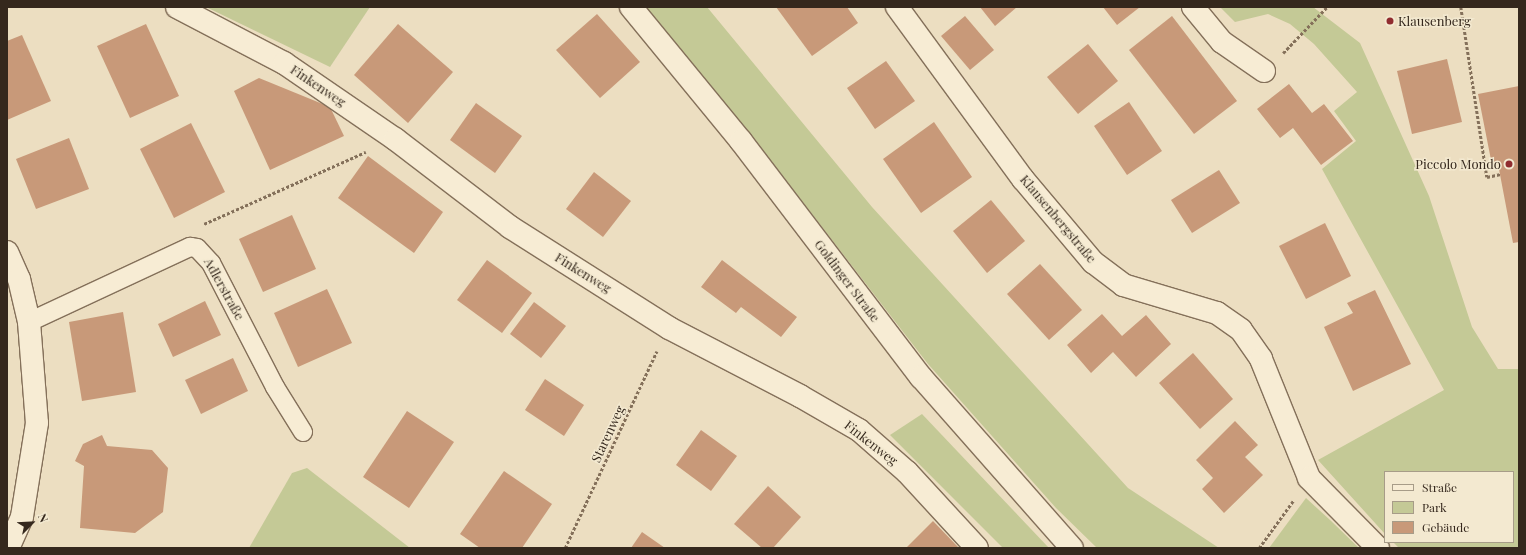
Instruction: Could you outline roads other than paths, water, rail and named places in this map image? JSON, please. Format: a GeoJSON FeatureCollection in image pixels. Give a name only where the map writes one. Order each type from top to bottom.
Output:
{"type":"FeatureCollection","features":[{"type":"Feature","properties":{"kind":"street","name":"Finkenweg"},"geometry":{"type":"LineString","coordinates":[[177,7],[284,63],[395,139],[510,227],[669,328],[800,396],[859,430],[907,472],[977,548]]}},
{"type":"Feature","properties":{"kind":"street","name":"Goldinger Straße"},"geometry":{"type":"LineString","coordinates":[[631,7],[741,141],[906,359],[1072,548]]}},
{"type":"Feature","properties":{"kind":"street","name":"Klausenbergstraße"},"geometry":{"type":"LineString","coordinates":[[897,7],[1023,179],[1093,262],[1124,284],[1217,313],[1241,330],[1261,359],[1309,478],[1378,548]]}},
{"type":"Feature","properties":{"kind":"street"},"geometry":{"type":"LineString","coordinates":[[1193,7],[1222,42],[1264,72]]}},
{"type":"Feature","properties":{"kind":"street"},"geometry":{"type":"LineString","coordinates":[[7,252],[19,279],[29,322],[37,423],[22,517],[8,548]]}},
{"type":"Feature","properties":{"kind":"lane","name":"Adlerstraße"},"geometry":{"type":"LineString","coordinates":[[29,322],[190,247],[202,251],[211,263],[275,387],[303,432]]}},
{"type":"Feature","properties":{"kind":"place","name":"Klausenberg"},"geometry":{"type":"Point","coordinates":[1390,21]}},
{"type":"Feature","properties":{"kind":"place","name":"Piccolo Mondo"},"geometry":{"type":"Point","coordinates":[1509,164]}}]}
